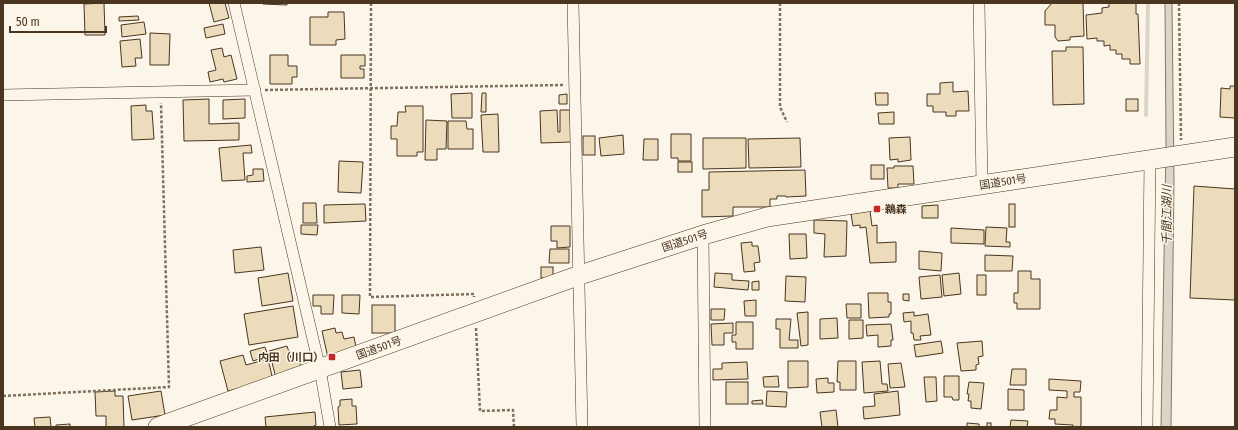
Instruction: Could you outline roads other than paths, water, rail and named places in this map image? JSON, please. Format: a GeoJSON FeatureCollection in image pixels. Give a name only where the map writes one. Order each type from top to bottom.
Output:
{"type":"FeatureCollection","features":[{"type":"Feature","properties":{"kind":"highway","name":"国道501号"},"geometry":{"type":"LineString","coordinates":[[158,427],[580,276],[703,235],[767,217],[1235,147]]}},
{"type":"Feature","properties":{"kind":"street"},"geometry":{"type":"LineString","coordinates":[[234,3],[320,369],[330,427]]}},
{"type":"Feature","properties":{"kind":"street"},"geometry":{"type":"LineString","coordinates":[[573,3],[580,276],[582,427]]}},
{"type":"Feature","properties":{"kind":"street"},"geometry":{"type":"LineString","coordinates":[[979,3],[982,185]]}},
{"type":"Feature","properties":{"kind":"street"},"geometry":{"type":"LineString","coordinates":[[3,95],[255,90]]}},
{"type":"Feature","properties":{"kind":"street"},"geometry":{"type":"LineString","coordinates":[[1147,427],[1154,159]]}},
{"type":"Feature","properties":{"kind":"street"},"geometry":{"type":"LineString","coordinates":[[703,235],[705,427]]}},
{"type":"Feature","properties":{"kind":"water","name":"千間江湖川"},"geometry":{"type":"Polygon","coordinates":[[[1165,3],[1172,3],[1174,180],[1171,427],[1161,427],[1166,146],[1165,3]]]}},
{"type":"Feature","properties":{"kind":"waterway"},"geometry":{"type":"LineString","coordinates":[[1146,115],[1148,3]]}},
{"type":"Feature","properties":{"kind":"place","name":"鵜森"},"geometry":{"type":"Point","coordinates":[877,209]}},
{"type":"Feature","properties":{"kind":"place","name":"内田（川口）"},"geometry":{"type":"Point","coordinates":[332,357]}}]}
